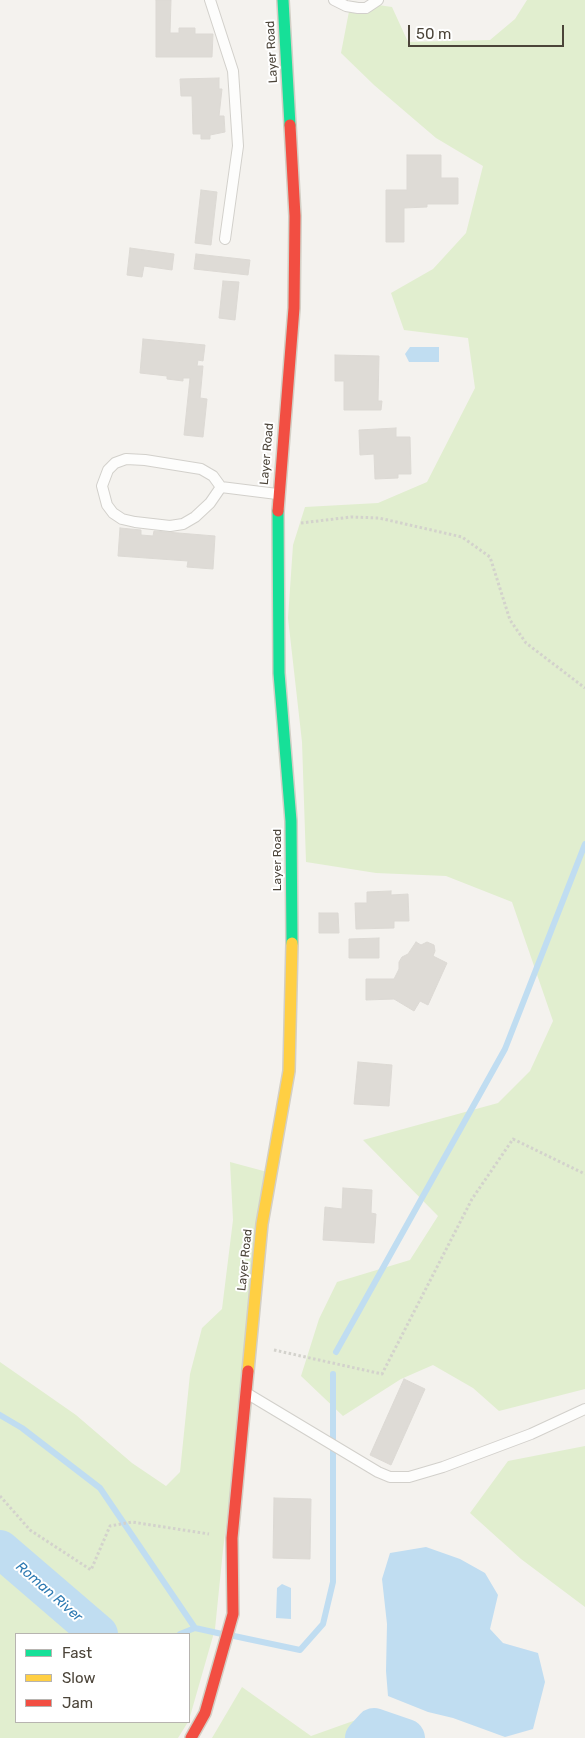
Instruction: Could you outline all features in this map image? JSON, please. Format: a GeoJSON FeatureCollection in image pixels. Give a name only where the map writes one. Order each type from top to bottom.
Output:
{"type":"FeatureCollection","features":[{"type":"Feature","properties":{"kind":"main road","name":"Layer Road"},"geometry":{"type":"LineString","coordinates":[[191,1738],[205,1713],[233,1614],[232,1538],[262,1224],[289,1071],[292,820],[280,673],[278,494],[294,290],[295,216],[283,0]]}},
{"type":"Feature","properties":{"kind":"lane"},"geometry":{"type":"LineString","coordinates":[[210,0],[233,71],[238,146],[225,239]]}},
{"type":"Feature","properties":{"kind":"lane"},"geometry":{"type":"LineString","coordinates":[[334,0],[346,6],[358,8],[366,8],[378,0]]}},
{"type":"Feature","properties":{"kind":"lane"},"geometry":{"type":"LineString","coordinates":[[221,487],[210,503],[195,517],[183,524],[170,526],[135,522],[118,516],[107,506],[102,486],[108,470],[116,463],[126,459],[168,462],[202,469],[213,476],[221,487],[278,494]]}},
{"type":"Feature","properties":{"kind":"lane"},"geometry":{"type":"LineString","coordinates":[[245,1392],[316,1436],[390,1477],[410,1477],[443,1467],[531,1434],[585,1409]]}},
{"type":"Feature","properties":{"kind":"path"},"geometry":{"type":"LineString","coordinates":[[278,526],[351,517],[379,518],[462,537],[490,557],[510,620],[526,642],[585,688]]}},
{"type":"Feature","properties":{"kind":"path"},"geometry":{"type":"LineString","coordinates":[[250,1344],[382,1374],[472,1199],[513,1139],[585,1174]]}},
{"type":"Feature","properties":{"kind":"path"},"geometry":{"type":"LineString","coordinates":[[0,1496],[30,1530],[91,1570],[110,1526],[132,1522],[232,1538]]}},
{"type":"Feature","properties":{"kind":"green space"},"geometry":{"type":"Polygon","coordinates":[[[527,0],[585,0],[585,1389],[499,1411],[473,1388],[433,1365],[401,1379],[343,1416],[301,1376],[319,1319],[337,1282],[410,1260],[438,1216],[363,1140],[498,1103],[530,1071],[553,1021],[512,902],[446,876],[376,873],[306,862],[302,742],[288,618],[293,545],[305,507],[378,503],[427,482],[475,388],[468,338],[404,330],[391,293],[433,269],[466,233],[483,166],[436,138],[374,85],[341,53],[351,1],[392,7],[408,42],[490,40],[515,19],[527,0]]]}},
{"type":"Feature","properties":{"kind":"green space"},"geometry":{"type":"Polygon","coordinates":[[[230,1162],[271,1173],[223,1550],[215,1629],[190,1716],[190,1633],[15,1633],[15,1723],[187,1723],[178,1738],[0,1738],[0,1362],[76,1415],[132,1463],[166,1486],[180,1472],[190,1374],[202,1328],[222,1309],[233,1220],[230,1162]]]}},
{"type":"Feature","properties":{"kind":"green space"},"geometry":{"type":"Polygon","coordinates":[[[585,1446],[585,1607],[521,1559],[470,1513],[508,1461],[585,1446]]]}},
{"type":"Feature","properties":{"kind":"green space"},"geometry":{"type":"Polygon","coordinates":[[[242,1687],[311,1736],[356,1720],[405,1738],[212,1738],[242,1687]]]}},
{"type":"Feature","properties":{"kind":"water"},"geometry":{"type":"Polygon","coordinates":[[[410,347],[439,347],[439,362],[409,362],[405,354],[410,347]]]}},
{"type":"Feature","properties":{"kind":"water"},"geometry":{"type":"Polygon","coordinates":[[[426,1547],[460,1559],[485,1573],[498,1595],[490,1629],[503,1643],[538,1653],[545,1682],[533,1729],[505,1737],[453,1718],[428,1712],[388,1696],[386,1671],[387,1624],[382,1579],[390,1553],[426,1547]]]}},
{"type":"Feature","properties":{"kind":"water"},"geometry":{"type":"Polygon","coordinates":[[[282,1584],[291,1588],[291,1619],[276,1618],[277,1588],[282,1584]]]}},
{"type":"Feature","properties":{"kind":"building"},"geometry":{"type":"Polygon","coordinates":[[[156,0],[171,0],[170,33],[179,33],[179,28],[195,28],[195,34],[213,34],[212,57],[156,57],[156,0]]]}},
{"type":"Feature","properties":{"kind":"building"},"geometry":{"type":"Polygon","coordinates":[[[219,78],[219,89],[222,89],[219,116],[224,116],[225,132],[210,135],[210,139],[201,139],[201,134],[193,134],[192,96],[181,96],[180,79],[219,78]]]}},
{"type":"Feature","properties":{"kind":"building"},"geometry":{"type":"Polygon","coordinates":[[[407,155],[441,155],[441,178],[458,178],[458,204],[427,204],[427,207],[404,208],[404,242],[386,242],[386,190],[407,190],[407,155]]]}},
{"type":"Feature","properties":{"kind":"building"},"geometry":{"type":"Polygon","coordinates":[[[201,190],[217,192],[211,245],[195,243],[201,190]]]}},
{"type":"Feature","properties":{"kind":"building"},"geometry":{"type":"Polygon","coordinates":[[[130,248],[174,254],[172,270],[144,266],[142,277],[127,275],[130,248]]]}},
{"type":"Feature","properties":{"kind":"building"},"geometry":{"type":"Polygon","coordinates":[[[196,254],[250,260],[248,275],[194,269],[196,254]]]}},
{"type":"Feature","properties":{"kind":"building"},"geometry":{"type":"Polygon","coordinates":[[[223,281],[239,282],[235,320],[219,318],[223,281]]]}},
{"type":"Feature","properties":{"kind":"building"},"geometry":{"type":"Polygon","coordinates":[[[143,339],[205,345],[203,361],[198,360],[197,366],[203,366],[200,398],[207,399],[203,437],[184,435],[190,378],[183,378],[183,381],[167,379],[167,376],[140,373],[143,339]]]}},
{"type":"Feature","properties":{"kind":"building"},"geometry":{"type":"Polygon","coordinates":[[[335,355],[379,356],[378,401],[382,401],[381,410],[344,410],[344,381],[335,381],[335,355]]]}},
{"type":"Feature","properties":{"kind":"building"},"geometry":{"type":"Polygon","coordinates":[[[396,428],[396,437],[410,437],[411,474],[398,474],[398,478],[375,479],[374,454],[360,455],[359,430],[396,428]]]}},
{"type":"Feature","properties":{"kind":"building"},"geometry":{"type":"Polygon","coordinates":[[[120,528],[141,530],[141,535],[153,536],[154,531],[215,536],[213,569],[187,567],[188,561],[118,556],[120,528]]]}},
{"type":"Feature","properties":{"kind":"building"},"geometry":{"type":"Polygon","coordinates":[[[391,891],[391,895],[408,894],[409,921],[394,921],[394,928],[356,929],[355,903],[367,903],[367,892],[391,891]]]}},
{"type":"Feature","properties":{"kind":"building"},"geometry":{"type":"Polygon","coordinates":[[[319,913],[338,913],[339,933],[319,933],[319,913]]]}},
{"type":"Feature","properties":{"kind":"building"},"geometry":{"type":"Polygon","coordinates":[[[379,938],[379,958],[349,958],[349,939],[379,938]]]}},
{"type":"Feature","properties":{"kind":"building"},"geometry":{"type":"Polygon","coordinates":[[[416,942],[421,945],[427,942],[434,945],[435,951],[433,956],[447,963],[428,1005],[420,1001],[414,1011],[394,999],[366,1000],[366,979],[394,979],[399,969],[399,962],[402,957],[408,954],[416,942]]]}},
{"type":"Feature","properties":{"kind":"building"},"geometry":{"type":"Polygon","coordinates":[[[358,1062],[392,1065],[389,1106],[354,1104],[358,1062]]]}},
{"type":"Feature","properties":{"kind":"building"},"geometry":{"type":"Polygon","coordinates":[[[343,1188],[372,1190],[371,1213],[376,1214],[374,1243],[323,1240],[325,1207],[342,1209],[343,1188]]]}},
{"type":"Feature","properties":{"kind":"building"},"geometry":{"type":"Polygon","coordinates":[[[404,1379],[425,1389],[391,1465],[370,1455],[404,1379]]]}},
{"type":"Feature","properties":{"kind":"building"},"geometry":{"type":"Polygon","coordinates":[[[274,1498],[311,1499],[310,1559],[273,1558],[274,1498]]]}},
{"type":"Feature","properties":{"kind":"waterway"},"geometry":{"type":"LineString","coordinates":[[336,1352],[505,1049],[585,844]]}},
{"type":"Feature","properties":{"kind":"waterway"},"geometry":{"type":"LineString","coordinates":[[234,1636],[300,1650],[323,1624],[333,1582],[333,1374]]}},
{"type":"Feature","properties":{"kind":"waterway"},"geometry":{"type":"LineString","coordinates":[[0,1415],[22,1428],[100,1488],[195,1628]]}},
{"type":"Feature","properties":{"kind":"waterway","name":"Roman River"},"geometry":{"type":"LineString","coordinates":[[0,1549],[98,1633]]}},
{"type":"Feature","properties":{"kind":"waterway"},"geometry":{"type":"LineString","coordinates":[[182,1633],[195,1628],[222,1634]]}},
{"type":"Feature","properties":{"kind":"waterway","name":"Roman River"},"geometry":{"type":"LineString","coordinates":[[364,1738],[374,1727],[406,1738]]}},
{"type":"Feature","properties":{"kind":"traffic: fast"},"geometry":{"type":"LineString","coordinates":[[283,0],[290,125]]}},
{"type":"Feature","properties":{"kind":"traffic: fast"},"geometry":{"type":"LineString","coordinates":[[278,511],[279,673],[291,821],[292,943]]}},
{"type":"Feature","properties":{"kind":"traffic: slow"},"geometry":{"type":"LineString","coordinates":[[248,1371],[262,1224],[289,1071],[292,943]]}},
{"type":"Feature","properties":{"kind":"traffic: jam"},"geometry":{"type":"LineString","coordinates":[[278,511],[294,308],[295,216],[290,125]]}},
{"type":"Feature","properties":{"kind":"traffic: jam"},"geometry":{"type":"LineString","coordinates":[[191,1738],[205,1713],[233,1614],[232,1538],[248,1371]]}}]}
